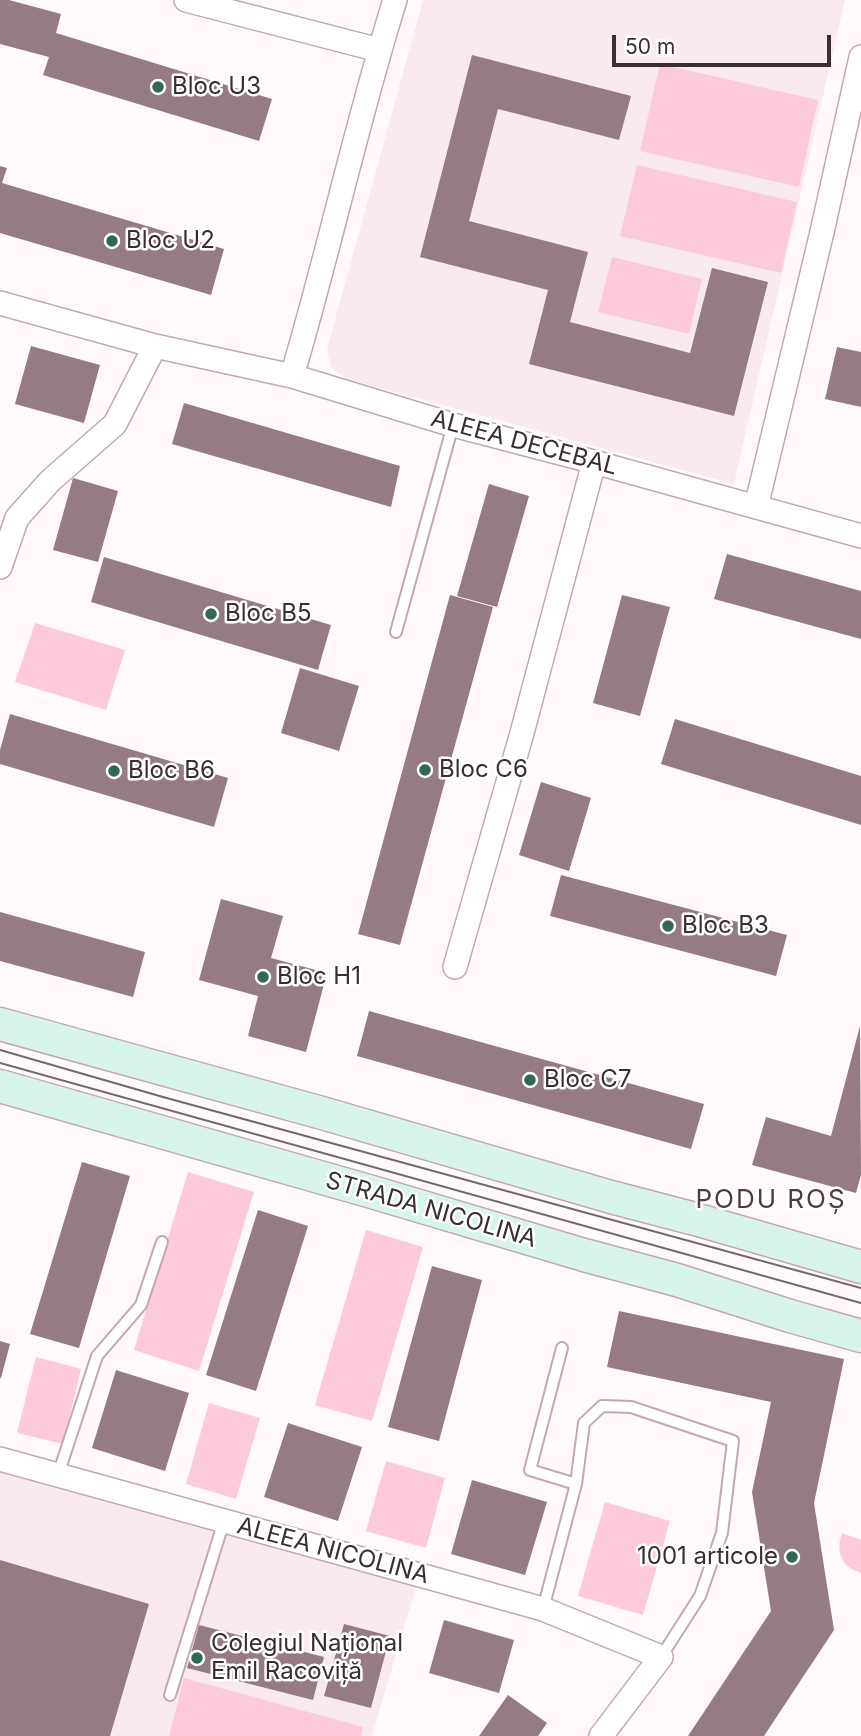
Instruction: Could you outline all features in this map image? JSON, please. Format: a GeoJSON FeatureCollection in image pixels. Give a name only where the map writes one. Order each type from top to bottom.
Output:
{"type":"FeatureCollection","features":[{"type":"Feature","properties":{"kind":"main road"},"geometry":{"type":"LineString","coordinates":[[0,1024],[309,1109],[861,1267]]}},
{"type":"Feature","properties":{"kind":"main road","name":"STRADA NICOLINA"},"geometry":{"type":"LineString","coordinates":[[0,1086],[677,1280],[861,1336]]}},
{"type":"Feature","properties":{"kind":"street"},"geometry":{"type":"LineString","coordinates":[[186,0],[379,50]]}},
{"type":"Feature","properties":{"kind":"street"},"geometry":{"type":"LineString","coordinates":[[292,376],[379,50],[395,0]]}},
{"type":"Feature","properties":{"kind":"street"},"geometry":{"type":"LineString","coordinates":[[756,507],[861,57]]}},
{"type":"Feature","properties":{"kind":"street","name":"ALEEA DECEBAL"},"geometry":{"type":"LineString","coordinates":[[0,303],[155,346],[292,376],[453,425],[861,536]]}},
{"type":"Feature","properties":{"kind":"street"},"geometry":{"type":"LineString","coordinates":[[0,567],[17,518],[50,481],[116,424],[155,346]]}},
{"type":"Feature","properties":{"kind":"street"},"geometry":{"type":"LineString","coordinates":[[455,967],[522,733],[594,462]]}},
{"type":"Feature","properties":{"kind":"street","name":"ALEEA NICOLINA"},"geometry":{"type":"LineString","coordinates":[[0,1460],[543,1609],[661,1657]]}},
{"type":"Feature","properties":{"kind":"street"},"geometry":{"type":"LineString","coordinates":[[601,1736],[661,1657]]}},
{"type":"Feature","properties":{"kind":"lane"},"geometry":{"type":"LineString","coordinates":[[396,632],[453,425]]}},
{"type":"Feature","properties":{"kind":"lane"},"geometry":{"type":"LineString","coordinates":[[58,1475],[97,1356],[141,1305],[162,1242]]}},
{"type":"Feature","properties":{"kind":"lane"},"geometry":{"type":"LineString","coordinates":[[562,1348],[530,1470],[576,1484]]}},
{"type":"Feature","properties":{"kind":"lane"},"geometry":{"type":"LineString","coordinates":[[543,1609],[576,1484],[584,1423],[602,1406],[631,1407],[733,1441],[722,1533],[700,1596],[661,1657]]}},
{"type":"Feature","properties":{"kind":"lane"},"geometry":{"type":"LineString","coordinates":[[170,1695],[224,1521]]}},
{"type":"Feature","properties":{"kind":"shaded area"},"geometry":{"type":"Polygon","coordinates":[[[423,0],[845,0],[734,484],[347,379],[331,368],[327,349],[423,0]]]}},
{"type":"Feature","properties":{"kind":"shaded area"},"geometry":{"type":"Polygon","coordinates":[[[660,64],[818,100],[799,187],[640,151],[660,64]]]}},
{"type":"Feature","properties":{"kind":"shaded area"},"geometry":{"type":"Polygon","coordinates":[[[637,165],[797,202],[781,273],[620,236],[637,165]]]}},
{"type":"Feature","properties":{"kind":"shaded area"},"geometry":{"type":"Polygon","coordinates":[[[612,257],[702,279],[689,334],[598,312],[612,257]]]}},
{"type":"Feature","properties":{"kind":"shaded area"},"geometry":{"type":"Polygon","coordinates":[[[35,623],[125,650],[106,710],[15,682],[35,623]]]}},
{"type":"Feature","properties":{"kind":"shaded area"},"geometry":{"type":"Polygon","coordinates":[[[188,1172],[254,1192],[199,1371],[134,1350],[188,1172]]]}},
{"type":"Feature","properties":{"kind":"shaded area"},"geometry":{"type":"Polygon","coordinates":[[[366,1230],[423,1247],[372,1421],[315,1405],[366,1230]]]}},
{"type":"Feature","properties":{"kind":"shaded area"},"geometry":{"type":"Polygon","coordinates":[[[36,1357],[81,1369],[63,1444],[17,1433],[36,1357]]]}},
{"type":"Feature","properties":{"kind":"shaded area"},"geometry":{"type":"Polygon","coordinates":[[[209,1403],[260,1418],[236,1499],[186,1484],[209,1403]]]}},
{"type":"Feature","properties":{"kind":"shaded area","name":"Colegiul Național Emil Racoviță"},"geometry":{"type":"Polygon","coordinates":[[[0,1458],[418,1580],[372,1736],[0,1736],[0,1458]]]}},
{"type":"Feature","properties":{"kind":"shaded area"},"geometry":{"type":"Polygon","coordinates":[[[386,1461],[445,1478],[426,1548],[366,1531],[386,1461]]]}},
{"type":"Feature","properties":{"kind":"shaded area"},"geometry":{"type":"Polygon","coordinates":[[[605,1502],[670,1521],[643,1615],[578,1596],[605,1502]]]}},
{"type":"Feature","properties":{"kind":"shaded area"},"geometry":{"type":"Polygon","coordinates":[[[842,1533],[861,1540],[861,1573],[849,1567],[842,1558],[839,1546],[842,1533]]]}},
{"type":"Feature","properties":{"kind":"shaded area"},"geometry":{"type":"Polygon","coordinates":[[[184,1678],[363,1727],[361,1736],[169,1736],[184,1678]]]}},
{"type":"Feature","properties":{"kind":"building","name":"Bloc U3"},"geometry":{"type":"Polygon","coordinates":[[[0,0],[61,14],[56,33],[272,99],[259,141],[43,75],[49,57],[0,44],[0,0]]]}},
{"type":"Feature","properties":{"kind":"building"},"geometry":{"type":"Polygon","coordinates":[[[472,55],[631,96],[619,140],[498,109],[469,221],[588,252],[570,322],[690,353],[712,268],[768,282],[734,416],[529,364],[548,290],[420,257],[472,55]]]}},
{"type":"Feature","properties":{"kind":"building","name":"Bloc U2"},"geometry":{"type":"Polygon","coordinates":[[[0,166],[7,168],[2,183],[224,249],[211,295],[0,233],[0,166]]]}},
{"type":"Feature","properties":{"kind":"building"},"geometry":{"type":"Polygon","coordinates":[[[31,346],[100,365],[84,423],[15,404],[31,346]]]}},
{"type":"Feature","properties":{"kind":"building"},"geometry":{"type":"Polygon","coordinates":[[[837,347],[861,352],[861,407],[825,399],[837,347]]]}},
{"type":"Feature","properties":{"kind":"building"},"geometry":{"type":"Polygon","coordinates":[[[184,403],[400,466],[391,507],[172,444],[184,403]]]}},
{"type":"Feature","properties":{"kind":"building"},"geometry":{"type":"Polygon","coordinates":[[[73,478],[118,491],[98,562],[53,550],[73,478]]]}},
{"type":"Feature","properties":{"kind":"building"},"geometry":{"type":"Polygon","coordinates":[[[489,484],[529,496],[497,607],[457,596],[489,484]]]}},
{"type":"Feature","properties":{"kind":"building"},"geometry":{"type":"Polygon","coordinates":[[[727,554],[861,591],[861,639],[714,599],[727,554]]]}},
{"type":"Feature","properties":{"kind":"building","name":"Bloc B5"},"geometry":{"type":"Polygon","coordinates":[[[104,557],[331,625],[318,670],[91,602],[104,557]]]}},
{"type":"Feature","properties":{"kind":"building","name":"Bloc C6"},"geometry":{"type":"Polygon","coordinates":[[[450,595],[493,607],[400,945],[358,934],[450,595]]]}},
{"type":"Feature","properties":{"kind":"building"},"geometry":{"type":"Polygon","coordinates":[[[622,595],[670,607],[640,716],[593,703],[622,595]]]}},
{"type":"Feature","properties":{"kind":"building"},"geometry":{"type":"Polygon","coordinates":[[[300,668],[359,686],[339,751],[281,733],[300,668]]]}},
{"type":"Feature","properties":{"kind":"building","name":"Bloc B6"},"geometry":{"type":"Polygon","coordinates":[[[10,714],[228,778],[214,827],[0,764],[0,750],[10,714]]]}},
{"type":"Feature","properties":{"kind":"building"},"geometry":{"type":"Polygon","coordinates":[[[675,719],[861,776],[861,825],[661,764],[675,719]]]}},
{"type":"Feature","properties":{"kind":"building"},"geometry":{"type":"Polygon","coordinates":[[[541,782],[591,798],[569,871],[519,855],[541,782]]]}},
{"type":"Feature","properties":{"kind":"building","name":"Bloc B3"},"geometry":{"type":"Polygon","coordinates":[[[561,875],[787,935],[776,976],[550,916],[561,875]]]}},
{"type":"Feature","properties":{"kind":"building","name":"Bloc H1"},"geometry":{"type":"Polygon","coordinates":[[[221,899],[283,916],[271,958],[327,973],[306,1052],[248,1036],[258,996],[199,980],[221,899]]]}},
{"type":"Feature","properties":{"kind":"building"},"geometry":{"type":"Polygon","coordinates":[[[0,912],[145,952],[133,997],[0,961],[0,912]]]}},
{"type":"Feature","properties":{"kind":"building","name":"Bloc C7"},"geometry":{"type":"Polygon","coordinates":[[[369,1011],[704,1104],[691,1149],[357,1056],[369,1011]]]}},
{"type":"Feature","properties":{"kind":"building"},"geometry":{"type":"Polygon","coordinates":[[[860,1026],[861,1175],[856,1193],[752,1165],[766,1117],[831,1136],[860,1026]]]}},
{"type":"Feature","properties":{"kind":"building"},"geometry":{"type":"Polygon","coordinates":[[[82,1162],[130,1176],[79,1348],[30,1334],[82,1162]]]}},
{"type":"Feature","properties":{"kind":"building"},"geometry":{"type":"Polygon","coordinates":[[[258,1210],[308,1226],[256,1391],[206,1375],[258,1210]]]}},
{"type":"Feature","properties":{"kind":"building"},"geometry":{"type":"Polygon","coordinates":[[[432,1266],[482,1280],[439,1441],[388,1427],[432,1266]]]}},
{"type":"Feature","properties":{"kind":"building","name":"1001 articole"},"geometry":{"type":"Polygon","coordinates":[[[619,1311],[844,1359],[814,1503],[834,1630],[764,1736],[688,1736],[771,1611],[752,1492],[771,1402],[607,1367],[619,1311]]]}},
{"type":"Feature","properties":{"kind":"building"},"geometry":{"type":"Polygon","coordinates":[[[0,1341],[10,1344],[1,1378],[0,1378],[0,1341]]]}},
{"type":"Feature","properties":{"kind":"building"},"geometry":{"type":"Polygon","coordinates":[[[116,1370],[189,1393],[165,1471],[92,1448],[116,1370]]]}},
{"type":"Feature","properties":{"kind":"building"},"geometry":{"type":"Polygon","coordinates":[[[288,1423],[362,1447],[338,1521],[264,1497],[288,1423]]]}},
{"type":"Feature","properties":{"kind":"building"},"geometry":{"type":"Polygon","coordinates":[[[472,1480],[547,1502],[525,1575],[451,1554],[472,1480]]]}},
{"type":"Feature","properties":{"kind":"building","name":"Colegiul Național Emil Racoviță"},"geometry":{"type":"Polygon","coordinates":[[[0,1560],[149,1604],[110,1736],[0,1736],[0,1560]]]}},
{"type":"Feature","properties":{"kind":"building"},"geometry":{"type":"Polygon","coordinates":[[[444,1620],[514,1640],[499,1693],[429,1673],[444,1620]]]}},
{"type":"Feature","properties":{"kind":"building"},"geometry":{"type":"Polygon","coordinates":[[[344,1624],[390,1636],[371,1708],[324,1696],[344,1624]]]}},
{"type":"Feature","properties":{"kind":"building"},"geometry":{"type":"Polygon","coordinates":[[[199,1625],[324,1657],[313,1700],[187,1668],[199,1625]]]}},
{"type":"Feature","properties":{"kind":"building"},"geometry":{"type":"Polygon","coordinates":[[[508,1695],[547,1723],[538,1736],[479,1736],[508,1695]]]}},
{"type":"Feature","properties":{"kind":"tram line"},"geometry":{"type":"LineString","coordinates":[[0,1050],[861,1288]]}},
{"type":"Feature","properties":{"kind":"tram line"},"geometry":{"type":"LineString","coordinates":[[0,1063],[861,1303]]}},
{"type":"Feature","properties":{"kind":"place","name":"Bloc U3"},"geometry":{"type":"Point","coordinates":[158,87]}},
{"type":"Feature","properties":{"kind":"place","name":"Bloc U2"},"geometry":{"type":"Point","coordinates":[112,241]}},
{"type":"Feature","properties":{"kind":"place","name":"Bloc B5"},"geometry":{"type":"Point","coordinates":[211,614]}},
{"type":"Feature","properties":{"kind":"place","name":"Bloc C6"},"geometry":{"type":"Point","coordinates":[425,770]}},
{"type":"Feature","properties":{"kind":"place","name":"Bloc B6"},"geometry":{"type":"Point","coordinates":[114,771]}},
{"type":"Feature","properties":{"kind":"place","name":"Bloc B3"},"geometry":{"type":"Point","coordinates":[668,926]}},
{"type":"Feature","properties":{"kind":"place","name":"Bloc H1"},"geometry":{"type":"Point","coordinates":[263,977]}},
{"type":"Feature","properties":{"kind":"place","name":"Bloc C7"},"geometry":{"type":"Point","coordinates":[530,1080]}},
{"type":"Feature","properties":{"kind":"place","name":"1001 articole"},"geometry":{"type":"Point","coordinates":[792,1557]}},
{"type":"Feature","properties":{"kind":"place","name":"Colegiul Național Emil Racoviță"},"geometry":{"type":"Point","coordinates":[197,1658]}},
{"type":"Feature","properties":{"kind":"district","name":"PODU ROȘ"},"geometry":{"type":"Point","coordinates":[771,1200]}}]}
